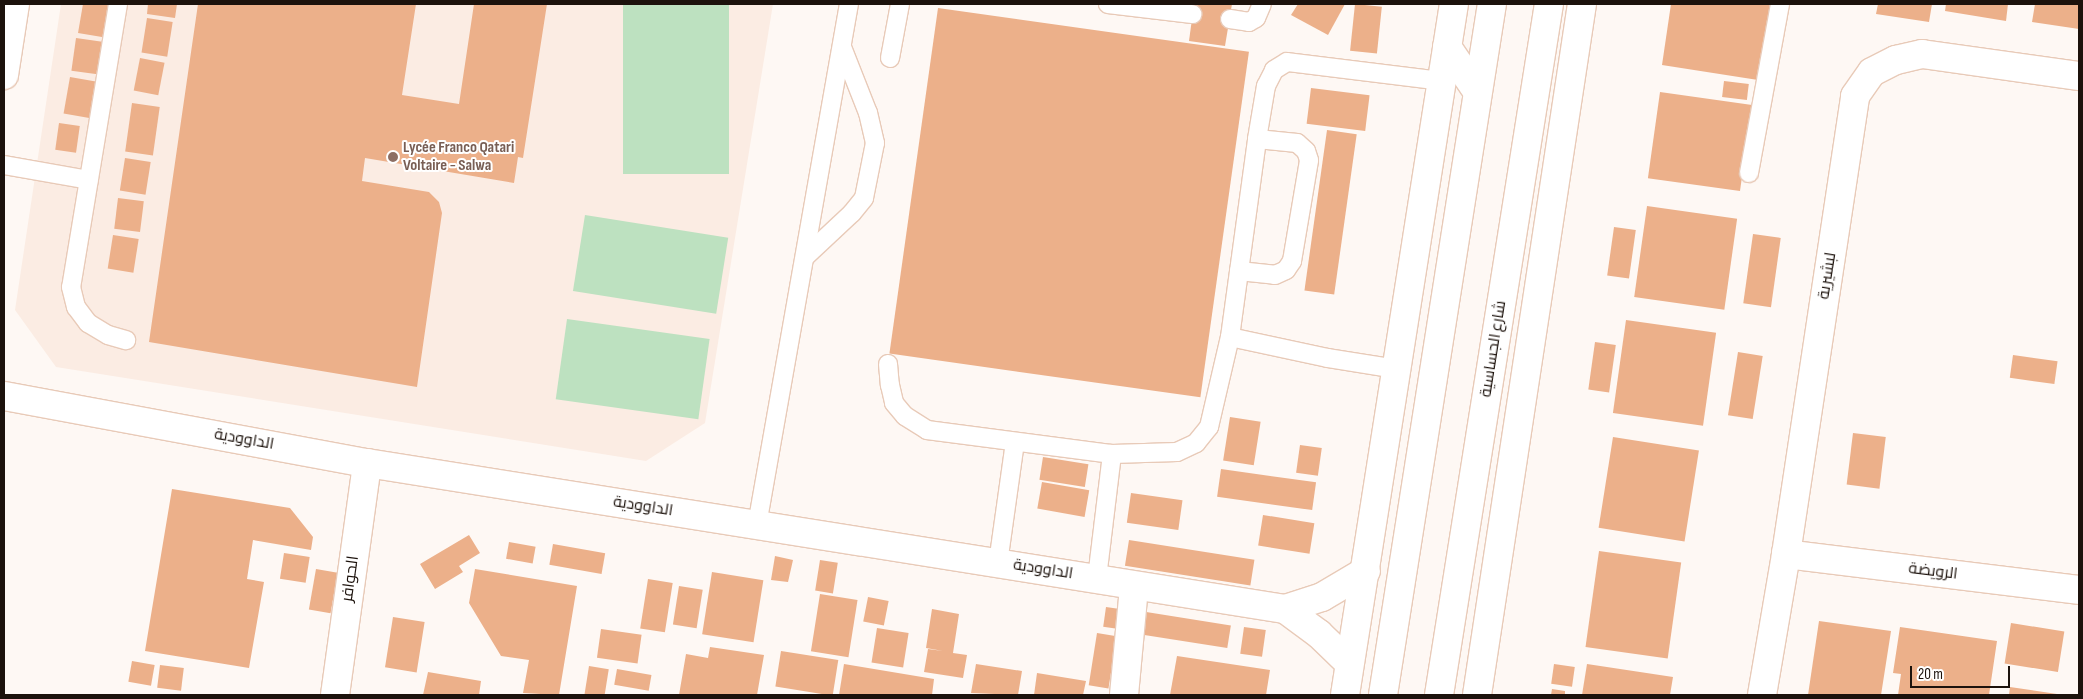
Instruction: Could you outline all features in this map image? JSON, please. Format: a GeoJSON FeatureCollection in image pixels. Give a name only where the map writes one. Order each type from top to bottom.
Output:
{"type":"FeatureCollection","features":[{"type":"Feature","properties":{"kind":"street"},"geometry":{"type":"LineString","coordinates":[[4,75],[15,4]]}},
{"type":"Feature","properties":{"kind":"street"},"geometry":{"type":"LineString","coordinates":[[1345,695],[1454,4]]}},
{"type":"Feature","properties":{"kind":"street"},"geometry":{"type":"LineString","coordinates":[[1383,695],[1492,4]]}},
{"type":"Feature","properties":{"kind":"street","name":"شارع الجساسية"},"geometry":{"type":"LineString","coordinates":[[1439,695],[1549,4]]}},
{"type":"Feature","properties":{"kind":"street"},"geometry":{"type":"LineString","coordinates":[[1477,695],[1582,4]]}},
{"type":"Feature","properties":{"kind":"street"},"geometry":{"type":"LineString","coordinates":[[1447,48],[1477,91]]}},
{"type":"Feature","properties":{"kind":"street","name":"لبشيرية"},"geometry":{"type":"LineString","coordinates":[[1762,695],[1786,554],[1855,96],[1872,72],[1896,60],[1922,54],[2079,76]]}},
{"type":"Feature","properties":{"kind":"street","name":"الداوودية"},"geometry":{"type":"LineString","coordinates":[[4,396],[367,463],[1097,578],[1134,587],[1284,609],[1322,597],[1366,571]]}},
{"type":"Feature","properties":{"kind":"street","name":"الحوافر"},"geometry":{"type":"LineString","coordinates":[[335,695],[367,463]]}},
{"type":"Feature","properties":{"kind":"street","name":"الرويضة"},"geometry":{"type":"LineString","coordinates":[[1786,554],[2079,590]]}},
{"type":"Feature","properties":{"kind":"street"},"geometry":{"type":"LineString","coordinates":[[1124,695],[1134,587]]}},
{"type":"Feature","properties":{"kind":"street","name":"الداوودية"},"geometry":{"type":"LineString","coordinates":[[1284,609],[1319,634],[1349,662]]}},
{"type":"Feature","properties":{"kind":"lane"},"geometry":{"type":"LineString","coordinates":[[118,4],[71,287],[76,307],[88,323],[108,335],[126,340]]}},
{"type":"Feature","properties":{"kind":"lane"},"geometry":{"type":"LineString","coordinates":[[757,525],[849,4]]}},
{"type":"Feature","properties":{"kind":"lane"},"geometry":{"type":"LineString","coordinates":[[890,58],[900,4]]}},
{"type":"Feature","properties":{"kind":"lane"},"geometry":{"type":"LineString","coordinates":[[1108,4],[1192,14]]}},
{"type":"Feature","properties":{"kind":"lane"},"geometry":{"type":"LineString","coordinates":[[1230,19],[1249,22],[1256,18],[1262,4]]}},
{"type":"Feature","properties":{"kind":"lane"},"geometry":{"type":"LineString","coordinates":[[1749,173],[1780,4]]}},
{"type":"Feature","properties":{"kind":"lane"},"geometry":{"type":"LineString","coordinates":[[805,257],[864,198],[875,143],[868,114],[842,47]]}},
{"type":"Feature","properties":{"kind":"lane"},"geometry":{"type":"LineString","coordinates":[[888,364],[894,402],[905,416],[927,430],[1112,454],[1177,452],[1196,443],[1209,427],[1230,337],[1257,139],[1266,86],[1274,70],[1287,62],[1442,82]]}},
{"type":"Feature","properties":{"kind":"lane"},"geometry":{"type":"LineString","coordinates":[[1239,271],[1275,275],[1286,270],[1292,261],[1309,160],[1306,150],[1297,143],[1257,139]]}},
{"type":"Feature","properties":{"kind":"lane"},"geometry":{"type":"LineString","coordinates":[[4,165],[89,180]]}},
{"type":"Feature","properties":{"kind":"lane"},"geometry":{"type":"LineString","coordinates":[[1230,337],[1328,358],[1397,369]]}},
{"type":"Feature","properties":{"kind":"lane"},"geometry":{"type":"LineString","coordinates":[[998,563],[1016,442]]}},
{"type":"Feature","properties":{"kind":"lane"},"geometry":{"type":"LineString","coordinates":[[1097,578],[1112,454]]}},
{"type":"Feature","properties":{"kind":"shaded area","name":"Lycée Franco Qatari Voltaire - Salwa"},"geometry":{"type":"Polygon","coordinates":[[[61,4],[773,4],[705,423],[646,461],[56,367],[15,310],[61,4]]]}},
{"type":"Feature","properties":{"kind":"green space"},"geometry":{"type":"Polygon","coordinates":[[[623,4],[729,4],[729,174],[623,174],[623,4]]]}},
{"type":"Feature","properties":{"kind":"green space"},"geometry":{"type":"Polygon","coordinates":[[[585,215],[728,238],[716,314],[573,291],[585,215]]]}},
{"type":"Feature","properties":{"kind":"green space"},"geometry":{"type":"Polygon","coordinates":[[[567,319],[710,339],[698,419],[556,399],[567,319]]]}},
{"type":"Feature","properties":{"kind":"building"},"geometry":{"type":"Polygon","coordinates":[[[83,4],[114,4],[108,38],[78,33],[83,4]]]}},
{"type":"Feature","properties":{"kind":"building"},"geometry":{"type":"Polygon","coordinates":[[[148,4],[177,4],[175,18],[147,14],[148,4]]]}},
{"type":"Feature","properties":{"kind":"building","name":"Lycée Franco Qatari Voltaire - Salwa"},"geometry":{"type":"Polygon","coordinates":[[[198,4],[416,4],[402,95],[459,104],[474,4],[547,4],[523,158],[518,157],[514,183],[365,158],[362,181],[429,192],[439,202],[442,213],[417,387],[149,342],[198,4]]]}},
{"type":"Feature","properties":{"kind":"building"},"geometry":{"type":"Polygon","coordinates":[[[1194,4],[1232,4],[1225,46],[1189,41],[1194,4]]]}},
{"type":"Feature","properties":{"kind":"building"},"geometry":{"type":"Polygon","coordinates":[[[1298,4],[1345,4],[1328,35],[1291,15],[1298,4]]]}},
{"type":"Feature","properties":{"kind":"building"},"geometry":{"type":"Polygon","coordinates":[[[1355,4],[1382,7],[1377,54],[1350,51],[1355,4]]]}},
{"type":"Feature","properties":{"kind":"building"},"geometry":{"type":"Polygon","coordinates":[[[1671,4],[1770,4],[1758,80],[1662,65],[1671,4]]]}},
{"type":"Feature","properties":{"kind":"building"},"geometry":{"type":"Polygon","coordinates":[[[1878,4],[1932,4],[1929,22],[1876,14],[1878,4]]]}},
{"type":"Feature","properties":{"kind":"building"},"geometry":{"type":"Polygon","coordinates":[[[1946,4],[2008,4],[2006,21],[1945,11],[1946,4]]]}},
{"type":"Feature","properties":{"kind":"building"},"geometry":{"type":"Polygon","coordinates":[[[2035,4],[2079,4],[2079,29],[2032,22],[2035,4]]]}},
{"type":"Feature","properties":{"kind":"building"},"geometry":{"type":"Polygon","coordinates":[[[938,8],[1249,52],[1200,397],[889,354],[938,8]]]}},
{"type":"Feature","properties":{"kind":"building"},"geometry":{"type":"Polygon","coordinates":[[[147,18],[173,22],[167,57],[142,53],[147,18]]]}},
{"type":"Feature","properties":{"kind":"building"},"geometry":{"type":"Polygon","coordinates":[[[76,38],[106,42],[101,75],[71,71],[76,38]]]}},
{"type":"Feature","properties":{"kind":"building"},"geometry":{"type":"Polygon","coordinates":[[[140,58],[165,63],[158,95],[134,90],[140,58]]]}},
{"type":"Feature","properties":{"kind":"building"},"geometry":{"type":"Polygon","coordinates":[[[70,77],[99,82],[92,118],[64,113],[70,77]]]}},
{"type":"Feature","properties":{"kind":"building"},"geometry":{"type":"Polygon","coordinates":[[[1724,81],[1749,84],[1747,100],[1722,97],[1724,81]]]}},
{"type":"Feature","properties":{"kind":"building"},"geometry":{"type":"Polygon","coordinates":[[[1311,88],[1370,95],[1365,131],[1307,124],[1311,88]]]}},
{"type":"Feature","properties":{"kind":"building"},"geometry":{"type":"Polygon","coordinates":[[[1660,92],[1752,105],[1740,191],[1648,178],[1660,92]]]}},
{"type":"Feature","properties":{"kind":"building"},"geometry":{"type":"Polygon","coordinates":[[[132,103],[160,107],[153,155],[125,152],[132,103]]]}},
{"type":"Feature","properties":{"kind":"building"},"geometry":{"type":"Polygon","coordinates":[[[59,123],[80,126],[76,153],[55,150],[59,123]]]}},
{"type":"Feature","properties":{"kind":"building"},"geometry":{"type":"Polygon","coordinates":[[[1327,130],[1357,134],[1334,295],[1304,290],[1327,130]]]}},
{"type":"Feature","properties":{"kind":"building"},"geometry":{"type":"Polygon","coordinates":[[[125,158],[151,162],[146,195],[120,191],[125,158]]]}},
{"type":"Feature","properties":{"kind":"building"},"geometry":{"type":"Polygon","coordinates":[[[118,198],[144,201],[140,232],[114,229],[118,198]]]}},
{"type":"Feature","properties":{"kind":"building"},"geometry":{"type":"Polygon","coordinates":[[[1647,206],[1737,219],[1724,310],[1634,297],[1647,206]]]}},
{"type":"Feature","properties":{"kind":"building"},"geometry":{"type":"Polygon","coordinates":[[[1614,227],[1636,230],[1629,279],[1607,276],[1614,227]]]}},
{"type":"Feature","properties":{"kind":"building"},"geometry":{"type":"Polygon","coordinates":[[[1753,234],[1781,238],[1771,307],[1743,303],[1753,234]]]}},
{"type":"Feature","properties":{"kind":"building"},"geometry":{"type":"Polygon","coordinates":[[[113,235],[139,239],[133,273],[108,269],[113,235]]]}},
{"type":"Feature","properties":{"kind":"building"},"geometry":{"type":"Polygon","coordinates":[[[1626,320],[1716,333],[1703,426],[1613,413],[1626,320]]]}},
{"type":"Feature","properties":{"kind":"building"},"geometry":{"type":"Polygon","coordinates":[[[1595,342],[1616,345],[1609,392],[1588,390],[1595,342]]]}},
{"type":"Feature","properties":{"kind":"building"},"geometry":{"type":"Polygon","coordinates":[[[1738,352],[1763,356],[1753,419],[1728,415],[1738,352]]]}},
{"type":"Feature","properties":{"kind":"building"},"geometry":{"type":"Polygon","coordinates":[[[2013,355],[2058,361],[2054,384],[2010,378],[2013,355]]]}},
{"type":"Feature","properties":{"kind":"building"},"geometry":{"type":"Polygon","coordinates":[[[1230,417],[1261,422],[1254,465],[1223,460],[1230,417]]]}},
{"type":"Feature","properties":{"kind":"building"},"geometry":{"type":"Polygon","coordinates":[[[1853,433],[1886,437],[1879,489],[1847,485],[1853,433]]]}},
{"type":"Feature","properties":{"kind":"building"},"geometry":{"type":"Polygon","coordinates":[[[1613,437],[1699,451],[1685,541],[1599,528],[1613,437]]]}},
{"type":"Feature","properties":{"kind":"building"},"geometry":{"type":"Polygon","coordinates":[[[1300,445],[1322,448],[1318,476],[1296,473],[1300,445]]]}},
{"type":"Feature","properties":{"kind":"building"},"geometry":{"type":"Polygon","coordinates":[[[1043,457],[1088,464],[1085,487],[1039,480],[1043,457]]]}},
{"type":"Feature","properties":{"kind":"building"},"geometry":{"type":"Polygon","coordinates":[[[1221,469],[1316,482],[1312,510],[1217,497],[1221,469]]]}},
{"type":"Feature","properties":{"kind":"building"},"geometry":{"type":"Polygon","coordinates":[[[1042,482],[1089,490],[1085,517],[1037,509],[1042,482]]]}},
{"type":"Feature","properties":{"kind":"building"},"geometry":{"type":"Polygon","coordinates":[[[172,489],[290,508],[313,537],[311,550],[253,540],[247,579],[264,582],[249,668],[145,651],[172,489]]]}},
{"type":"Feature","properties":{"kind":"building"},"geometry":{"type":"Polygon","coordinates":[[[1131,493],[1182,500],[1178,530],[1127,523],[1131,493]]]}},
{"type":"Feature","properties":{"kind":"building"},"geometry":{"type":"Polygon","coordinates":[[[1263,515],[1314,523],[1310,554],[1258,546],[1263,515]]]}},
{"type":"Feature","properties":{"kind":"building"},"geometry":{"type":"Polygon","coordinates":[[[469,535],[480,553],[459,566],[463,572],[435,589],[420,564],[469,535]]]}},
{"type":"Feature","properties":{"kind":"building"},"geometry":{"type":"Polygon","coordinates":[[[1129,540],[1254,560],[1250,586],[1125,566],[1129,540]]]}},
{"type":"Feature","properties":{"kind":"building"},"geometry":{"type":"Polygon","coordinates":[[[509,542],[536,547],[533,563],[506,559],[509,542]]]}},
{"type":"Feature","properties":{"kind":"building"},"geometry":{"type":"Polygon","coordinates":[[[553,544],[605,553],[602,574],[549,565],[553,544]]]}},
{"type":"Feature","properties":{"kind":"building"},"geometry":{"type":"Polygon","coordinates":[[[1599,551],[1681,563],[1668,659],[1586,647],[1599,551]]]}},
{"type":"Feature","properties":{"kind":"building"},"geometry":{"type":"Polygon","coordinates":[[[284,553],[310,557],[306,583],[280,579],[284,553]]]}},
{"type":"Feature","properties":{"kind":"building"},"geometry":{"type":"Polygon","coordinates":[[[775,556],[793,560],[788,582],[771,580],[775,556]]]}},
{"type":"Feature","properties":{"kind":"building"},"geometry":{"type":"Polygon","coordinates":[[[820,560],[838,563],[833,593],[815,591],[820,560]]]}},
{"type":"Feature","properties":{"kind":"building"},"geometry":{"type":"Polygon","coordinates":[[[316,569],[338,573],[331,613],[309,609],[316,569]]]}},
{"type":"Feature","properties":{"kind":"building"},"geometry":{"type":"Polygon","coordinates":[[[475,569],[577,586],[559,695],[523,693],[529,660],[501,656],[469,603],[475,569]]]}},
{"type":"Feature","properties":{"kind":"building"},"geometry":{"type":"Polygon","coordinates":[[[712,572],[763,580],[754,642],[702,634],[712,572]]]}},
{"type":"Feature","properties":{"kind":"building"},"geometry":{"type":"Polygon","coordinates":[[[648,579],[673,583],[665,632],[640,628],[648,579]]]}},
{"type":"Feature","properties":{"kind":"building"},"geometry":{"type":"Polygon","coordinates":[[[679,586],[703,590],[697,628],[673,625],[679,586]]]}},
{"type":"Feature","properties":{"kind":"building"},"geometry":{"type":"Polygon","coordinates":[[[820,594],[858,600],[848,657],[811,651],[820,594]]]}},
{"type":"Feature","properties":{"kind":"building"},"geometry":{"type":"Polygon","coordinates":[[[868,597],[889,601],[884,626],[863,622],[868,597]]]}},
{"type":"Feature","properties":{"kind":"building"},"geometry":{"type":"Polygon","coordinates":[[[1106,607],[1120,609],[1117,629],[1103,627],[1106,607]]]}},
{"type":"Feature","properties":{"kind":"building"},"geometry":{"type":"Polygon","coordinates":[[[932,609],[959,614],[953,653],[967,655],[963,678],[924,672],[928,649],[943,651],[926,648],[932,609]]]}},
{"type":"Feature","properties":{"kind":"building"},"geometry":{"type":"Polygon","coordinates":[[[1140,611],[1231,625],[1227,648],[1136,634],[1140,611]]]}},
{"type":"Feature","properties":{"kind":"building"},"geometry":{"type":"Polygon","coordinates":[[[393,617],[425,622],[417,672],[385,667],[393,617]]]}},
{"type":"Feature","properties":{"kind":"building"},"geometry":{"type":"Polygon","coordinates":[[[1819,621],[1891,631],[1881,695],[1808,695],[1819,621]]]}},
{"type":"Feature","properties":{"kind":"building"},"geometry":{"type":"Polygon","coordinates":[[[2011,623],[2064,631],[2058,672],[2005,663],[2011,623]]]}},
{"type":"Feature","properties":{"kind":"building"},"geometry":{"type":"Polygon","coordinates":[[[1244,627],[1266,630],[1262,657],[1240,654],[1244,627]]]}},
{"type":"Feature","properties":{"kind":"building"},"geometry":{"type":"Polygon","coordinates":[[[1900,627],[1997,641],[1989,695],[1898,695],[1901,674],[1893,673],[1900,627]]]}},
{"type":"Feature","properties":{"kind":"building"},"geometry":{"type":"Polygon","coordinates":[[[877,628],[909,633],[903,668],[872,663],[877,628]]]}},
{"type":"Feature","properties":{"kind":"building"},"geometry":{"type":"Polygon","coordinates":[[[601,629],[642,635],[638,663],[597,658],[601,629]]]}},
{"type":"Feature","properties":{"kind":"building"},"geometry":{"type":"Polygon","coordinates":[[[1097,633],[1117,636],[1108,688],[1089,685],[1097,633]]]}},
{"type":"Feature","properties":{"kind":"building"},"geometry":{"type":"Polygon","coordinates":[[[710,647],[764,655],[757,695],[679,695],[686,654],[708,658],[710,647]]]}},
{"type":"Feature","properties":{"kind":"building"},"geometry":{"type":"Polygon","coordinates":[[[781,651],[838,660],[833,695],[775,687],[781,651]]]}},
{"type":"Feature","properties":{"kind":"building"},"geometry":{"type":"Polygon","coordinates":[[[1177,656],[1270,670],[1266,695],[1170,695],[1177,656]]]}},
{"type":"Feature","properties":{"kind":"building"},"geometry":{"type":"Polygon","coordinates":[[[132,661],[155,665],[151,686],[128,682],[132,661]]]}},
{"type":"Feature","properties":{"kind":"building"},"geometry":{"type":"Polygon","coordinates":[[[844,664],[934,679],[932,695],[839,695],[844,664]]]}},
{"type":"Feature","properties":{"kind":"building"},"geometry":{"type":"Polygon","coordinates":[[[976,664],[1022,671],[1018,695],[971,693],[976,664]]]}},
{"type":"Feature","properties":{"kind":"building"},"geometry":{"type":"Polygon","coordinates":[[[1554,664],[1575,667],[1572,687],[1551,684],[1554,664]]]}},
{"type":"Feature","properties":{"kind":"building"},"geometry":{"type":"Polygon","coordinates":[[[1587,664],[1673,677],[1670,695],[1582,695],[1587,664]]]}},
{"type":"Feature","properties":{"kind":"building"},"geometry":{"type":"Polygon","coordinates":[[[160,665],[184,668],[181,691],[157,688],[160,665]]]}},
{"type":"Feature","properties":{"kind":"building"},"geometry":{"type":"Polygon","coordinates":[[[589,666],[609,669],[605,695],[584,695],[589,666]]]}},
{"type":"Feature","properties":{"kind":"building"},"geometry":{"type":"Polygon","coordinates":[[[617,669],[651,675],[649,691],[614,685],[617,669]]]}},
{"type":"Feature","properties":{"kind":"building"},"geometry":{"type":"Polygon","coordinates":[[[428,672],[481,681],[479,695],[423,695],[428,672]]]}},
{"type":"Feature","properties":{"kind":"building"},"geometry":{"type":"Polygon","coordinates":[[[1037,673],[1086,681],[1083,695],[1034,695],[1037,673]]]}},
{"type":"Feature","properties":{"kind":"building"},"geometry":{"type":"Polygon","coordinates":[[[2010,687],[2057,694],[2057,695],[2009,695],[2010,687]]]}},
{"type":"Feature","properties":{"kind":"building"},"geometry":{"type":"Polygon","coordinates":[[[1552,689],[1565,691],[1565,695],[1551,695],[1552,689]]]}},
{"type":"Feature","properties":{"kind":"place","name":"Lycée Franco Qatari Voltaire - Salwa"},"geometry":{"type":"Point","coordinates":[393,157]}}]}
